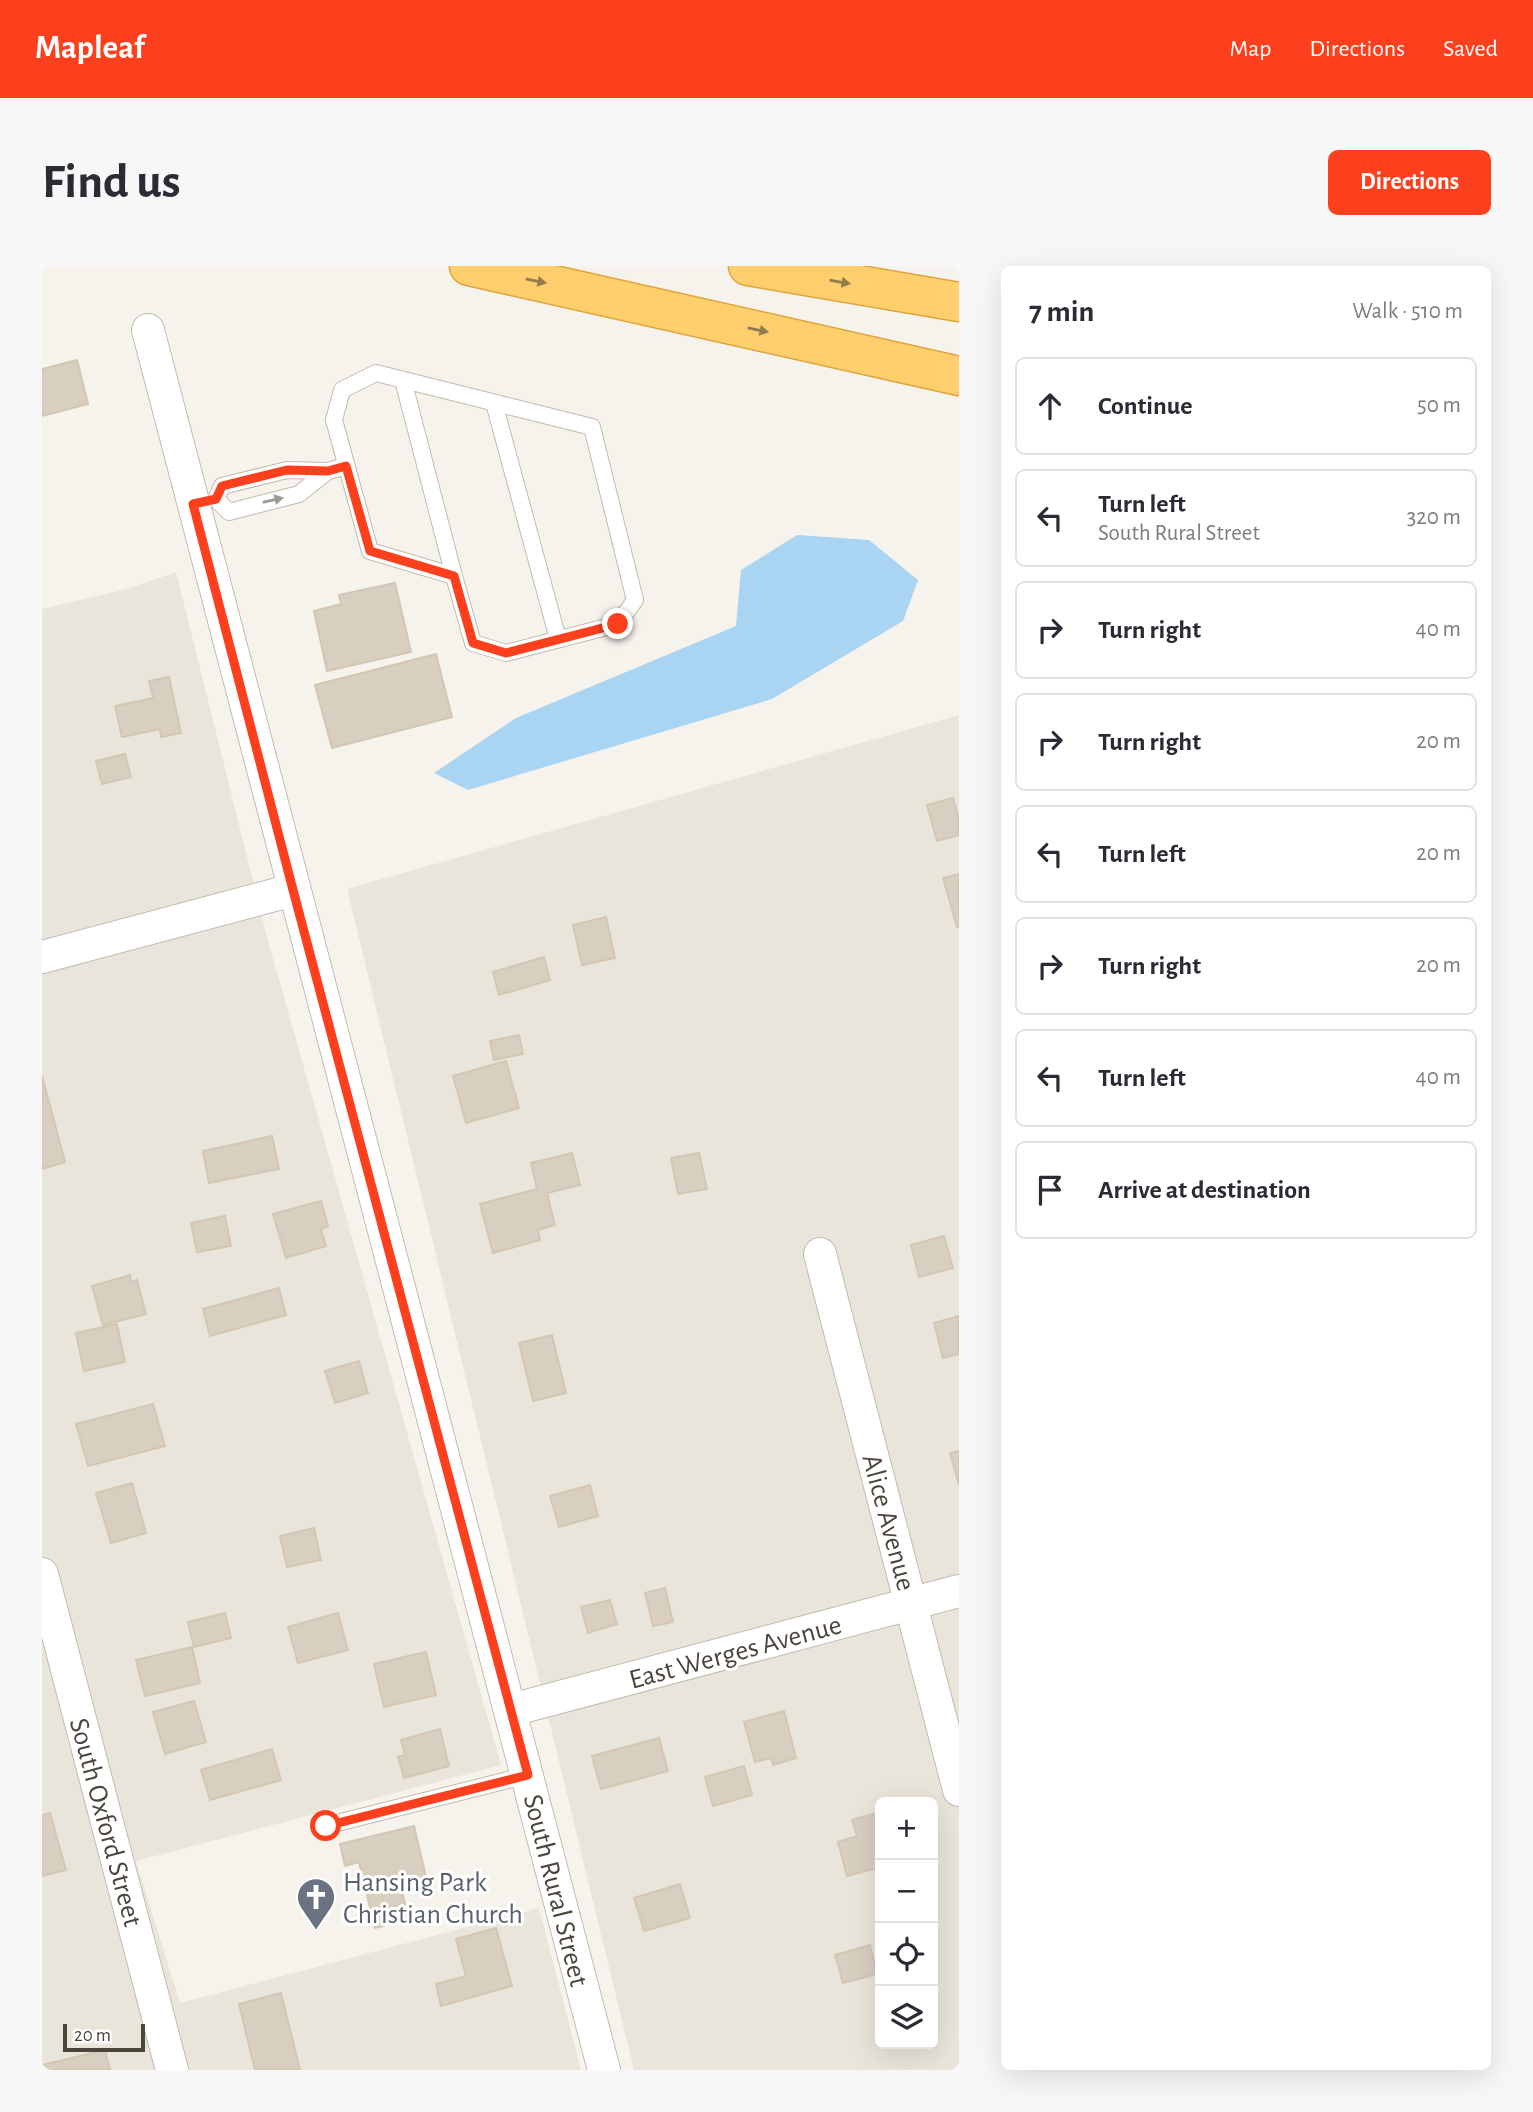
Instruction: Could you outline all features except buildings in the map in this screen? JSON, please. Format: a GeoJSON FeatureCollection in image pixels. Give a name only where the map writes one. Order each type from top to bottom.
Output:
{"type":"FeatureCollection","features":[{"type":"Feature","properties":{"kind":"highway"},"geometry":{"type":"LineString","coordinates":[[469,266],[959,376]]}},
{"type":"Feature","properties":{"kind":"highway"},"geometry":{"type":"LineString","coordinates":[[748,266],[959,302]]}},
{"type":"Feature","properties":{"kind":"street","name":"South Rural Street"},"geometry":{"type":"LineString","coordinates":[[148,330],[205,502],[293,890],[604,2070]]}},
{"type":"Feature","properties":{"kind":"street"},"geometry":{"type":"LineString","coordinates":[[42,957],[293,890]]}},
{"type":"Feature","properties":{"kind":"street","name":"Alice Avenue"},"geometry":{"type":"LineString","coordinates":[[820,1254],[959,1790]]}},
{"type":"Feature","properties":{"kind":"street","name":"South Oxford Street"},"geometry":{"type":"LineString","coordinates":[[42,1574],[172,2070]]}},
{"type":"Feature","properties":{"kind":"street","name":"East Werges Avenue"},"geometry":{"type":"LineString","coordinates":[[511,1710],[959,1591]]}},
{"type":"Feature","properties":{"kind":"lane"},"geometry":{"type":"LineString","coordinates":[[403,380],[473,643],[506,653],[618,624],[635,600],[592,428],[376,373],[341,390],[334,420],[370,551],[454,576]]}},
{"type":"Feature","properties":{"kind":"lane"},"geometry":{"type":"LineString","coordinates":[[494,403],[558,639]]}},
{"type":"Feature","properties":{"kind":"lane"},"geometry":{"type":"LineString","coordinates":[[328,471],[299,494],[229,512],[205,502],[222,486],[287,470],[328,471],[346,466]]}},
{"type":"Feature","properties":{"kind":"lane"},"geometry":{"type":"LineString","coordinates":[[326,1826],[528,1775]]}},
{"type":"Feature","properties":{"kind":"shaded area"},"geometry":{"type":"Polygon","coordinates":[[[176,572],[267,937],[501,1765],[136,1861],[180,2003],[539,1908],[581,2070],[42,2070],[42,609],[127,589],[176,572]]]}},
{"type":"Feature","properties":{"kind":"shaded area"},"geometry":{"type":"Polygon","coordinates":[[[959,715],[959,2070],[634,2070],[347,889],[959,715]]]}},
{"type":"Feature","properties":{"kind":"water"},"geometry":{"type":"Polygon","coordinates":[[[797,535],[869,540],[918,580],[903,621],[772,699],[468,790],[434,773],[516,718],[736,626],[741,570],[797,535]]]}},
{"type":"Feature","properties":{"kind":"place","name":"Hansing Park Christian Church"},"geometry":{"type":"Point","coordinates":[316,1931]}},
{"type":"Feature","properties":{"kind":"route"},"geometry":{"type":"LineString","coordinates":[[326,1826],[528,1775],[193,504],[216,499],[222,486],[287,470],[328,471],[346,466],[370,551],[454,576],[473,643],[506,653],[618,624]]}}]}
